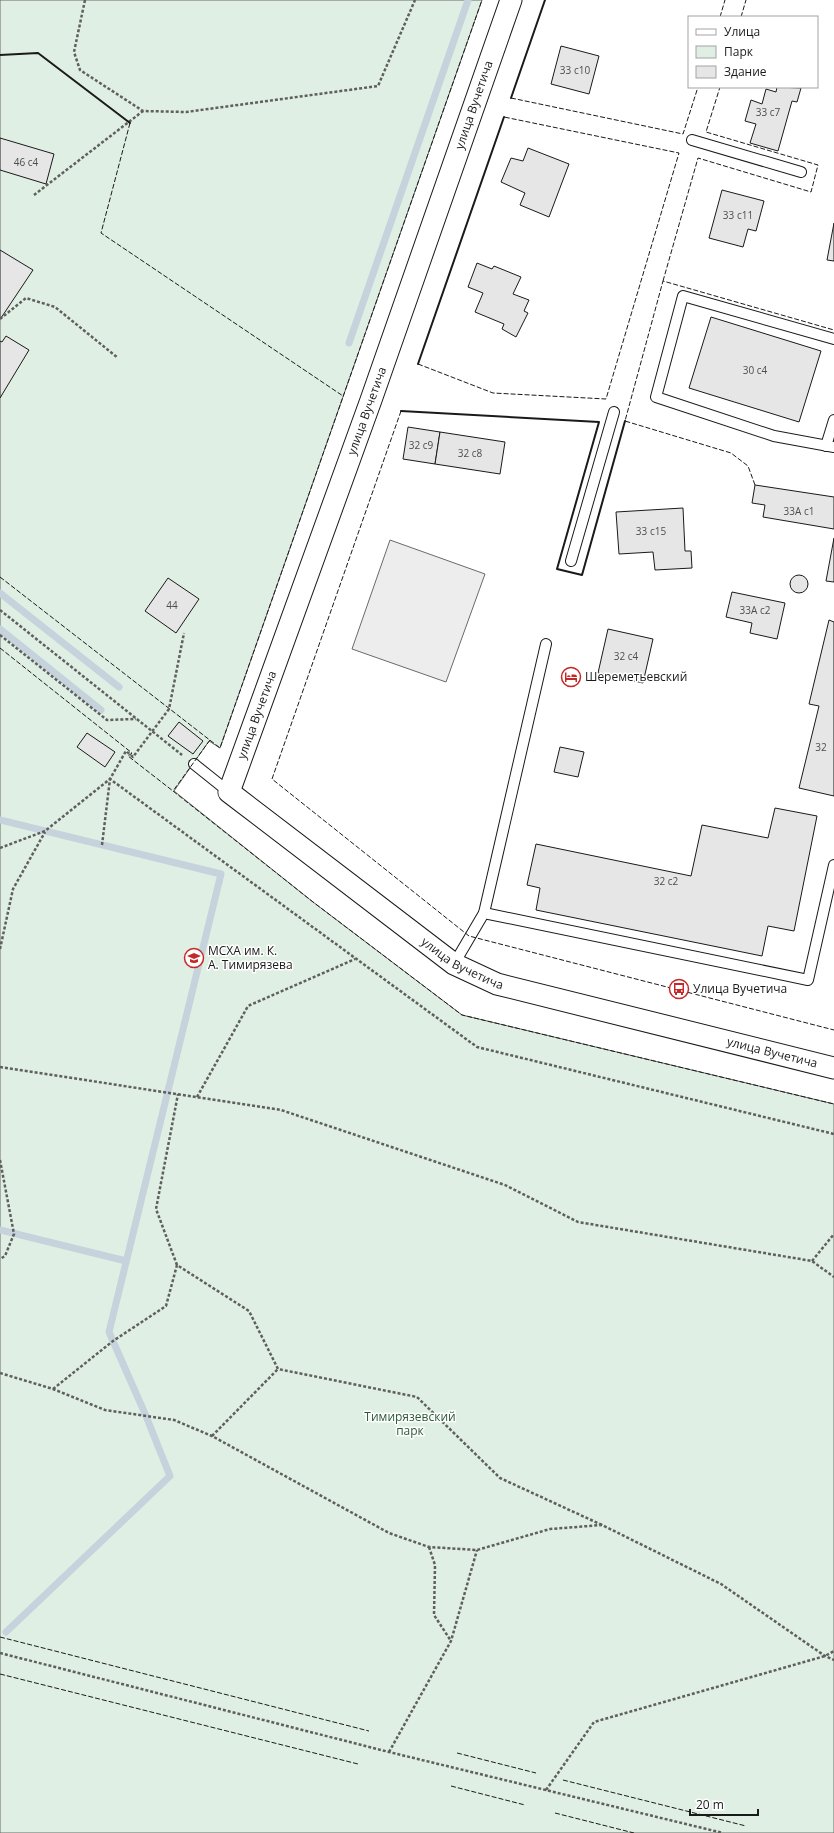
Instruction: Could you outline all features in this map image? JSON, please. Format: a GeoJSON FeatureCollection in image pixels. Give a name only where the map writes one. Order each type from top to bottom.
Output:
{"type":"FeatureCollection","features":[{"type":"Feature","properties":{"kind":"street","name":"улица Вучетича"},"geometry":{"type":"LineString","coordinates":[[512,0],[371,400],[229,792],[454,964],[497,984],[834,1068]]}},
{"type":"Feature","properties":{"kind":"lane"},"geometry":{"type":"LineString","coordinates":[[692,140],[801,172]]}},
{"type":"Feature","properties":{"kind":"lane"},"geometry":{"type":"LineString","coordinates":[[834,339],[683,296],[656,397],[774,436],[830,446],[834,420]]}},
{"type":"Feature","properties":{"kind":"lane"},"geometry":{"type":"LineString","coordinates":[[571,561],[614,412]]}},
{"type":"Feature","properties":{"kind":"lane"},"geometry":{"type":"LineString","coordinates":[[454,964],[484,913],[546,644]]}},
{"type":"Feature","properties":{"kind":"lane"},"geometry":{"type":"LineString","coordinates":[[194,764],[229,792]]}},
{"type":"Feature","properties":{"kind":"lane"},"geometry":{"type":"LineString","coordinates":[[484,913],[808,980],[834,865]]}},
{"type":"Feature","properties":{"kind":"path"},"geometry":{"type":"LineString","coordinates":[[85,0],[74,52],[80,70],[143,111],[186,112],[378,86],[415,0]]}},
{"type":"Feature","properties":{"kind":"path"},"geometry":{"type":"LineString","coordinates":[[34,195],[143,111]]}},
{"type":"Feature","properties":{"kind":"path"},"geometry":{"type":"LineString","coordinates":[[0,319],[26,298],[55,307],[118,358]]}},
{"type":"Feature","properties":{"kind":"path"},"geometry":{"type":"LineString","coordinates":[[0,610],[194,764]]}},
{"type":"Feature","properties":{"kind":"path"},"geometry":{"type":"LineString","coordinates":[[102,845],[110,780],[126,751],[133,756],[169,709],[184,633]]}},
{"type":"Feature","properties":{"kind":"path"},"geometry":{"type":"LineString","coordinates":[[0,635],[107,720],[137,719]]}},
{"type":"Feature","properties":{"kind":"path"},"geometry":{"type":"LineString","coordinates":[[0,848],[45,831],[110,780]]}},
{"type":"Feature","properties":{"kind":"path"},"geometry":{"type":"LineString","coordinates":[[110,780],[477,1047],[834,1134]]}},
{"type":"Feature","properties":{"kind":"path"},"geometry":{"type":"LineString","coordinates":[[0,949],[13,888],[45,831]]}},
{"type":"Feature","properties":{"kind":"path"},"geometry":{"type":"LineString","coordinates":[[197,1097],[248,1006],[356,959]]}},
{"type":"Feature","properties":{"kind":"path"},"geometry":{"type":"LineString","coordinates":[[0,1067],[281,1110],[505,1185],[578,1222],[812,1261],[834,1277]]}},
{"type":"Feature","properties":{"kind":"path"},"geometry":{"type":"LineString","coordinates":[[53,1389],[113,1341],[166,1306],[177,1265],[156,1209],[178,1094]]}},
{"type":"Feature","properties":{"kind":"path"},"geometry":{"type":"LineString","coordinates":[[0,1160],[14,1234],[5,1256],[0,1259]]}},
{"type":"Feature","properties":{"kind":"path"},"geometry":{"type":"LineString","coordinates":[[812,1261],[834,1234]]}},
{"type":"Feature","properties":{"kind":"path"},"geometry":{"type":"LineString","coordinates":[[177,1265],[249,1311],[278,1369]]}},
{"type":"Feature","properties":{"kind":"path"},"geometry":{"type":"LineString","coordinates":[[212,1436],[278,1369]]}},
{"type":"Feature","properties":{"kind":"path"},"geometry":{"type":"LineString","coordinates":[[278,1369],[417,1397],[500,1478],[602,1525],[721,1584],[825,1656],[834,1660]]}},
{"type":"Feature","properties":{"kind":"path"},"geometry":{"type":"LineString","coordinates":[[0,1373],[53,1389],[105,1410],[174,1420],[212,1436],[389,1533],[429,1547],[477,1550],[550,1529],[602,1525]]}},
{"type":"Feature","properties":{"kind":"path"},"geometry":{"type":"LineString","coordinates":[[429,1547],[435,1565],[434,1615],[451,1641]]}},
{"type":"Feature","properties":{"kind":"path"},"geometry":{"type":"LineString","coordinates":[[389,1752],[451,1641],[477,1550]]}},
{"type":"Feature","properties":{"kind":"path"},"geometry":{"type":"LineString","coordinates":[[546,1790],[594,1722],[825,1656],[834,1651]]}},
{"type":"Feature","properties":{"kind":"path"},"geometry":{"type":"LineString","coordinates":[[0,1654],[389,1752],[723,1833]]}},
{"type":"Feature","properties":{"kind":"green space","name":"Тимирязевский парк"},"geometry":{"type":"Polygon","coordinates":[[[0,0],[482,0],[220,748],[209,741],[174,791],[313,902],[462,1015],[834,1104],[834,1833],[0,1833],[0,0]]]}},
{"type":"Feature","properties":{"kind":"shaded area"},"geometry":{"type":"Polygon","coordinates":[[[390,540],[485,574],[446,682],[352,649],[390,540]]]}},
{"type":"Feature","properties":{"kind":"building"},"geometry":{"type":"Polygon","coordinates":[[[561,46],[599,56],[589,94],[551,84],[561,46]]]}},
{"type":"Feature","properties":{"kind":"building"},"geometry":{"type":"Polygon","coordinates":[[[777,88],[801,88],[797,102],[792,101],[778,151],[750,143],[756,124],[745,121],[751,100],[762,104],[766,89],[776,92],[777,88]]]}},
{"type":"Feature","properties":{"kind":"building"},"geometry":{"type":"Polygon","coordinates":[[[0,138],[54,154],[46,184],[0,170],[0,138]]]}},
{"type":"Feature","properties":{"kind":"building"},"geometry":{"type":"Polygon","coordinates":[[[528,148],[569,164],[549,217],[520,205],[525,193],[501,182],[511,158],[523,161],[528,148]]]}},
{"type":"Feature","properties":{"kind":"building"},"geometry":{"type":"Polygon","coordinates":[[[722,190],[764,201],[756,231],[748,229],[743,247],[709,238],[722,190]]]}},
{"type":"Feature","properties":{"kind":"building"},"geometry":{"type":"Polygon","coordinates":[[[834,223],[834,261],[827,260],[834,223]]]}},
{"type":"Feature","properties":{"kind":"building"},"geometry":{"type":"Polygon","coordinates":[[[0,250],[33,270],[1,318],[0,317],[0,250]]]}},
{"type":"Feature","properties":{"kind":"building"},"geometry":{"type":"Polygon","coordinates":[[[477,263],[492,269],[494,266],[521,277],[513,294],[529,300],[524,311],[528,313],[516,337],[502,329],[504,324],[475,312],[483,293],[468,287],[477,263]]]}},
{"type":"Feature","properties":{"kind":"building"},"geometry":{"type":"Polygon","coordinates":[[[711,317],[821,351],[799,422],[689,388],[711,317]]]}},
{"type":"Feature","properties":{"kind":"building"},"geometry":{"type":"Polygon","coordinates":[[[6,336],[29,350],[0,398],[0,341],[2,342],[6,336]]]}},
{"type":"Feature","properties":{"kind":"building"},"geometry":{"type":"Polygon","coordinates":[[[408,427],[440,432],[435,464],[403,459],[408,427]]]}},
{"type":"Feature","properties":{"kind":"building"},"geometry":{"type":"Polygon","coordinates":[[[440,432],[505,442],[500,474],[435,464],[440,432]]]}},
{"type":"Feature","properties":{"kind":"building"},"geometry":{"type":"Polygon","coordinates":[[[755,485],[834,497],[834,529],[763,517],[765,505],[752,503],[755,485]]]}},
{"type":"Feature","properties":{"kind":"building"},"geometry":{"type":"Polygon","coordinates":[[[683,508],[685,551],[691,551],[692,568],[655,570],[653,552],[619,554],[616,512],[683,508]]]}},
{"type":"Feature","properties":{"kind":"building"},"geometry":{"type":"Polygon","coordinates":[[[834,538],[834,582],[826,581],[834,538]]]}},
{"type":"Feature","properties":{"kind":"building"},"geometry":{"type":"Polygon","coordinates":[[[799,575],[805,578],[808,584],[805,590],[799,593],[793,590],[790,584],[793,578],[799,575]]]}},
{"type":"Feature","properties":{"kind":"building"},"geometry":{"type":"Polygon","coordinates":[[[168,578],[199,599],[176,633],[145,611],[168,578]]]}},
{"type":"Feature","properties":{"kind":"building"},"geometry":{"type":"Polygon","coordinates":[[[732,592],[785,603],[777,639],[750,633],[752,623],[726,617],[732,592]]]}},
{"type":"Feature","properties":{"kind":"building"},"geometry":{"type":"Polygon","coordinates":[[[829,620],[834,622],[834,796],[799,788],[819,706],[809,704],[829,620]]]}},
{"type":"Feature","properties":{"kind":"building"},"geometry":{"type":"Polygon","coordinates":[[[608,629],[653,639],[643,683],[598,673],[608,629]]]}},
{"type":"Feature","properties":{"kind":"building"},"geometry":{"type":"Polygon","coordinates":[[[179,722],[203,741],[193,754],[168,736],[179,722]]]}},
{"type":"Feature","properties":{"kind":"building"},"geometry":{"type":"Polygon","coordinates":[[[87,733],[115,752],[105,767],[77,747],[87,733]]]}},
{"type":"Feature","properties":{"kind":"building"},"geometry":{"type":"Polygon","coordinates":[[[560,747],[584,752],[578,777],[554,772],[560,747]]]}},
{"type":"Feature","properties":{"kind":"building"},"geometry":{"type":"Polygon","coordinates":[[[775,808],[817,816],[794,931],[768,926],[762,956],[536,910],[540,888],[527,885],[536,844],[691,876],[702,825],[768,838],[775,808]]]}},
{"type":"Feature","properties":{"kind":"waterway"},"geometry":{"type":"LineString","coordinates":[[349,343],[468,0]]}},
{"type":"Feature","properties":{"kind":"waterway"},"geometry":{"type":"LineString","coordinates":[[0,593],[119,687]]}},
{"type":"Feature","properties":{"kind":"waterway"},"geometry":{"type":"LineString","coordinates":[[0,629],[101,710]]}},
{"type":"Feature","properties":{"kind":"waterway"},"geometry":{"type":"LineString","coordinates":[[0,820],[221,874],[109,1332],[146,1416],[170,1476],[6,1632]]}},
{"type":"Feature","properties":{"kind":"waterway"},"geometry":{"type":"LineString","coordinates":[[0,1230],[126,1261]]}},
{"type":"Feature","properties":{"kind":"fence"},"geometry":{"type":"LineString","coordinates":[[0,577],[220,748],[482,0]]}},
{"type":"Feature","properties":{"kind":"fence"},"geometry":{"type":"LineString","coordinates":[[720,16],[725,0]]}},
{"type":"Feature","properties":{"kind":"fence"},"geometry":{"type":"LineString","coordinates":[[741,16],[746,0]]}},
{"type":"Feature","properties":{"kind":"fence"},"geometry":{"type":"LineString","coordinates":[[511,98],[683,134],[698,88]]}},
{"type":"Feature","properties":{"kind":"fence"},"geometry":{"type":"LineString","coordinates":[[663,281],[698,158],[811,192],[818,165],[706,132],[720,88]]}},
{"type":"Feature","properties":{"kind":"fence"},"geometry":{"type":"LineString","coordinates":[[418,364],[493,393],[606,399],[679,153],[504,117]]}},
{"type":"Feature","properties":{"kind":"fence"},"geometry":{"type":"LineString","coordinates":[[130,123],[101,233],[343,396]]}},
{"type":"Feature","properties":{"kind":"fence"},"geometry":{"type":"LineString","coordinates":[[755,485],[748,466],[731,453],[625,421],[663,281],[834,330]]}},
{"type":"Feature","properties":{"kind":"fence"},"geometry":{"type":"LineString","coordinates":[[401,411],[272,779],[469,936],[834,1030]]}},
{"type":"Feature","properties":{"kind":"fence"},"geometry":{"type":"LineString","coordinates":[[0,648],[132,753],[128,756],[173,791]]}},
{"type":"Feature","properties":{"kind":"fence"},"geometry":{"type":"LineString","coordinates":[[210,740],[173,791],[313,902],[462,1015],[834,1104]]}},
{"type":"Feature","properties":{"kind":"fence"},"geometry":{"type":"LineString","coordinates":[[0,1637],[369,1731]]}},
{"type":"Feature","properties":{"kind":"fence"},"geometry":{"type":"LineString","coordinates":[[0,1674],[358,1764]]}},
{"type":"Feature","properties":{"kind":"fence"},"geometry":{"type":"LineString","coordinates":[[457,1753],[536,1773]]}},
{"type":"Feature","properties":{"kind":"fence"},"geometry":{"type":"LineString","coordinates":[[563,1780],[746,1826]]}},
{"type":"Feature","properties":{"kind":"fence"},"geometry":{"type":"LineString","coordinates":[[451,1786],[525,1805]]}},
{"type":"Feature","properties":{"kind":"fence"},"geometry":{"type":"LineString","coordinates":[[555,1813],[634,1833]]}},
{"type":"Feature","properties":{"kind":"wall"},"geometry":{"type":"LineString","coordinates":[[511,98],[545,0]]}},
{"type":"Feature","properties":{"kind":"wall"},"geometry":{"type":"LineString","coordinates":[[0,55],[38,53],[130,123]]}},
{"type":"Feature","properties":{"kind":"wall"},"geometry":{"type":"LineString","coordinates":[[418,364],[504,117]]}},
{"type":"Feature","properties":{"kind":"wall"},"geometry":{"type":"LineString","coordinates":[[401,411],[599,422],[557,569],[582,575],[625,421]]}},
{"type":"Feature","properties":{"kind":"place","name":"Шереметьевский"},"geometry":{"type":"Point","coordinates":[571,677]}},
{"type":"Feature","properties":{"kind":"place","name":"МСХА им. К. А. Тимирязева"},"geometry":{"type":"Point","coordinates":[194,958]}},
{"type":"Feature","properties":{"kind":"place","name":"Улица Вучетича"},"geometry":{"type":"Point","coordinates":[679,989]}}]}
